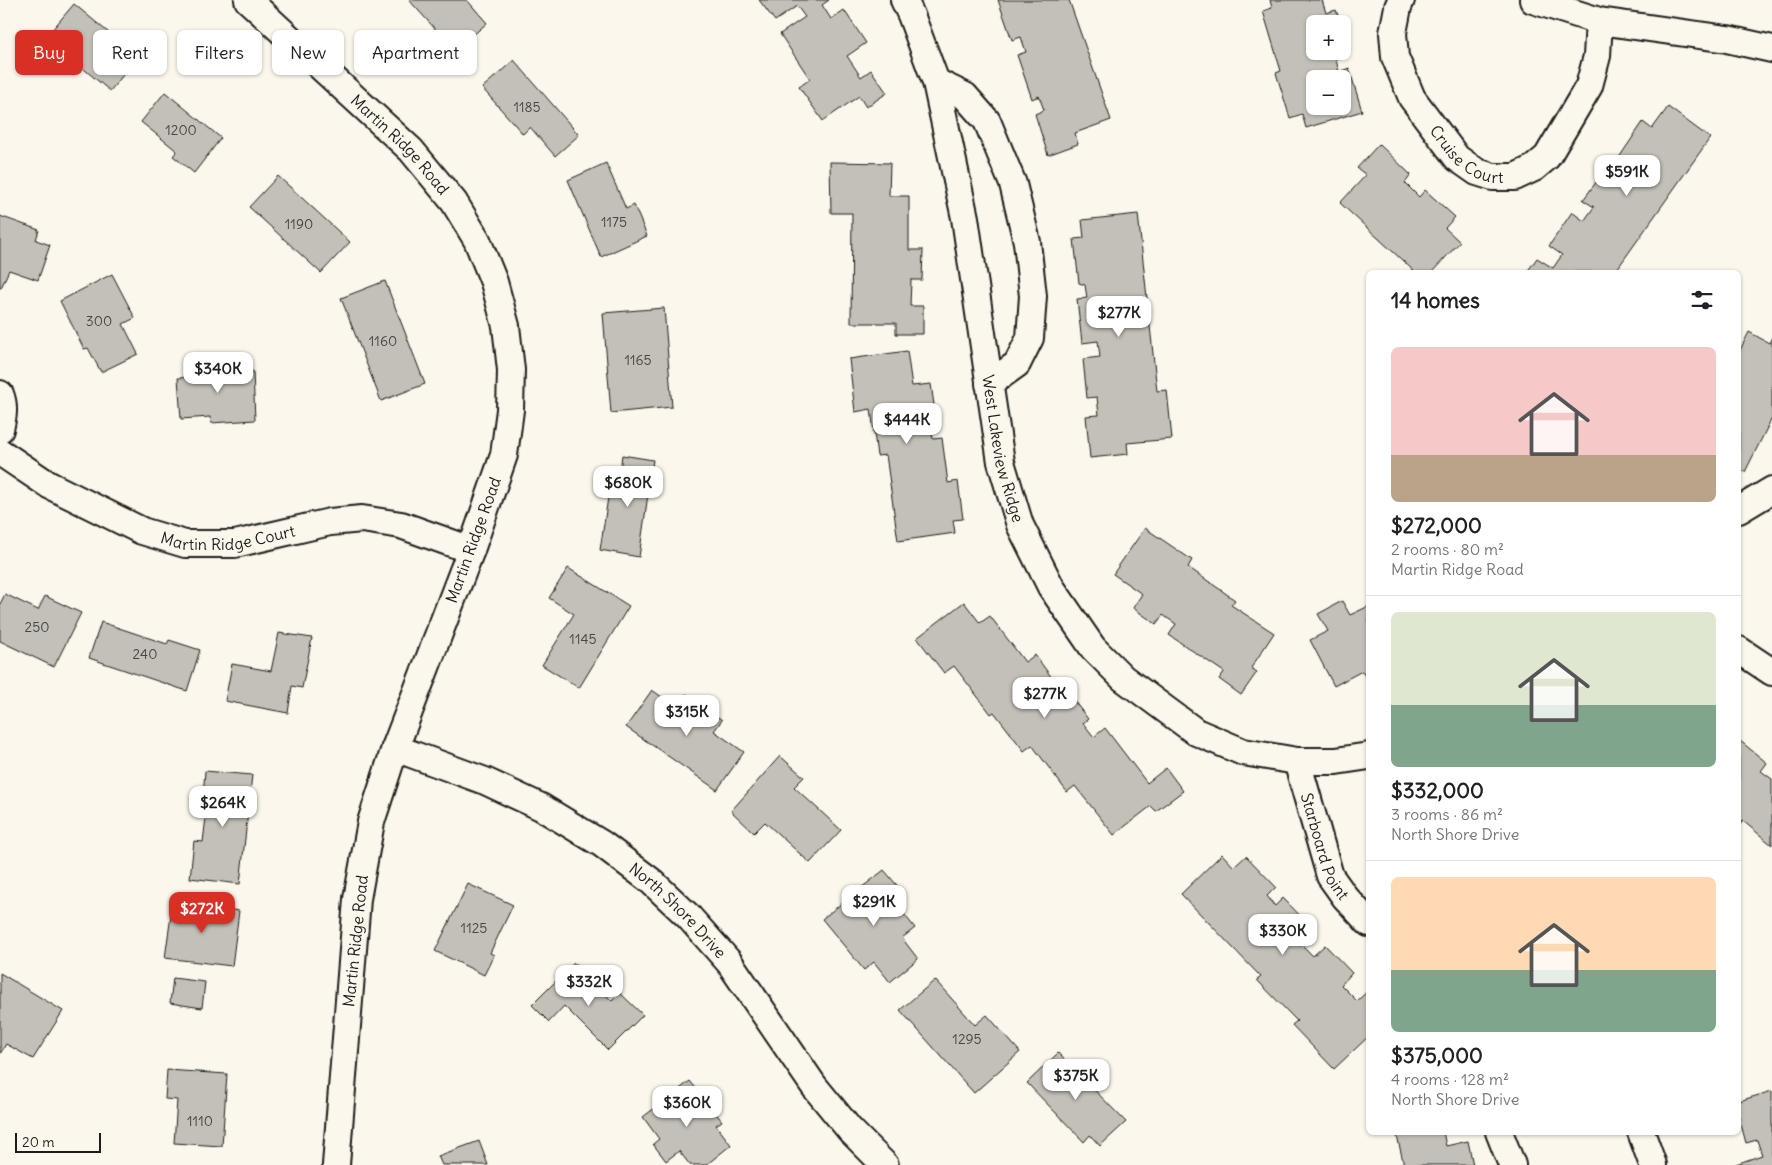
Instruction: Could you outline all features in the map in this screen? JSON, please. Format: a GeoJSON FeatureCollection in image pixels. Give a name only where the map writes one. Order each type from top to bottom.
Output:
{"type":"FeatureCollection","features":[{"type":"Feature","properties":{"kind":"street","name":"Martin Ridge Road"},"geometry":{"type":"LineString","coordinates":[[248,0],[411,150],[454,202],[481,248],[494,282],[506,326],[511,370],[510,410],[504,454],[471,550],[395,748],[372,822],[357,899],[336,1165]]}},
{"type":"Feature","properties":{"kind":"street","name":"West Lakeview Ridge"},"geometry":{"type":"LineString","coordinates":[[904,0],[936,82],[964,218],[1001,462],[1020,525],[1051,588],[1093,648],[1123,678],[1196,732],[1243,752],[1297,761],[1336,761],[1366,756]]}},
{"type":"Feature","properties":{"kind":"street","name":"Cruise Court"},"geometry":{"type":"LineString","coordinates":[[1401,0],[1393,33],[1395,57],[1412,98],[1457,158],[1476,172],[1493,177],[1515,177],[1534,168],[1547,157],[1589,86],[1597,56],[1599,21]]}},
{"type":"Feature","properties":{"kind":"street"},"geometry":{"type":"LineString","coordinates":[[1533,0],[1599,21],[1727,39],[1772,49]]}},
{"type":"Feature","properties":{"kind":"street"},"geometry":{"type":"LineString","coordinates":[[936,82],[965,96],[987,121],[1013,184],[1027,242],[1033,296],[1030,338],[1017,364],[989,384]]}},
{"type":"Feature","properties":{"kind":"street"},"geometry":{"type":"LineString","coordinates":[[0,394],[3,400],[4,416],[0,429]]}},
{"type":"Feature","properties":{"kind":"street","name":"Martin Ridge Court"},"geometry":{"type":"LineString","coordinates":[[0,452],[48,485],[142,531],[184,544],[235,544],[330,522],[362,519],[400,525],[471,550]]}},
{"type":"Feature","properties":{"kind":"street"},"geometry":{"type":"LineString","coordinates":[[1741,509],[1772,490]]}},
{"type":"Feature","properties":{"kind":"street"},"geometry":{"type":"LineString","coordinates":[[1741,651],[1772,672]]}},
{"type":"Feature","properties":{"kind":"street","name":"North Shore Drive"},"geometry":{"type":"LineString","coordinates":[[395,748],[486,781],[542,807],[602,844],[651,881],[688,916],[729,962],[814,1086],[850,1130],[885,1165]]}},
{"type":"Feature","properties":{"kind":"street","name":"Starboard Point"},"geometry":{"type":"LineString","coordinates":[[1297,761],[1330,876],[1345,897],[1366,920]]}},
{"type":"Feature","properties":{"kind":"street"},"geometry":{"type":"LineString","coordinates":[[1500,1135],[1512,1165]]}},
{"type":"Feature","properties":{"kind":"street"},"geometry":{"type":"LineString","coordinates":[[1642,1135],[1654,1165]]}},
{"type":"Feature","properties":{"kind":"building"},"geometry":{"type":"Polygon","coordinates":[[[409,0],[467,0],[487,23],[477,32],[477,30],[436,30],[409,0]]]}},
{"type":"Feature","properties":{"kind":"building"},"geometry":{"type":"Polygon","coordinates":[[[759,0],[829,0],[822,5],[831,19],[844,10],[866,43],[847,56],[861,77],[871,70],[887,93],[866,107],[859,96],[823,121],[799,87],[810,79],[780,34],[805,17],[797,6],[775,21],[759,0]]]}},
{"type":"Feature","properties":{"kind":"building"},"geometry":{"type":"Polygon","coordinates":[[[998,0],[1069,0],[1111,120],[1075,133],[1078,144],[1048,155],[1035,114],[1044,110],[1039,96],[1032,99],[1017,55],[1026,52],[1021,37],[1012,40],[998,0]]]}},
{"type":"Feature","properties":{"kind":"building"},"geometry":{"type":"Polygon","coordinates":[[[1270,0],[1322,0],[1326,13],[1336,10],[1338,15],[1306,15],[1306,60],[1336,60],[1338,70],[1306,70],[1306,115],[1349,115],[1306,128],[1302,114],[1290,118],[1276,73],[1281,71],[1263,11],[1272,8],[1270,0]]]}},
{"type":"Feature","properties":{"kind":"building"},"geometry":{"type":"Polygon","coordinates":[[[74,4],[105,30],[93,30],[93,75],[123,75],[110,91],[83,68],[83,30],[52,30],[74,4]]]}},
{"type":"Feature","properties":{"kind":"building"},"geometry":{"type":"Polygon","coordinates":[[[514,60],[579,135],[555,156],[530,127],[523,134],[482,88],[514,60]]]}},
{"type":"Feature","properties":{"kind":"building"},"geometry":{"type":"Polygon","coordinates":[[[1351,75],[1362,111],[1351,114],[1351,75]]]}},
{"type":"Feature","properties":{"kind":"building"},"geometry":{"type":"Polygon","coordinates":[[[165,92],[221,138],[194,173],[173,156],[177,151],[141,122],[165,92]]]}},
{"type":"Feature","properties":{"kind":"building"},"geometry":{"type":"Polygon","coordinates":[[[1668,107],[1710,138],[1616,270],[1528,270],[1537,258],[1553,268],[1562,255],[1549,246],[1572,212],[1584,221],[1594,207],[1583,200],[1608,166],[1612,168],[1643,122],[1652,129],[1668,107]]]}},
{"type":"Feature","properties":{"kind":"building"},"geometry":{"type":"Polygon","coordinates":[[[1379,144],[1411,175],[1405,183],[1419,197],[1425,190],[1455,217],[1445,228],[1460,242],[1434,270],[1413,270],[1340,203],[1366,175],[1357,168],[1379,144]]]}},
{"type":"Feature","properties":{"kind":"building"},"geometry":{"type":"Polygon","coordinates":[[[830,162],[890,163],[889,196],[909,196],[909,250],[923,250],[922,280],[911,280],[910,306],[923,306],[923,334],[896,334],[896,323],[851,323],[852,213],[831,213],[830,162]]]}},
{"type":"Feature","properties":{"kind":"building"},"geometry":{"type":"Polygon","coordinates":[[[606,163],[626,209],[634,205],[647,236],[601,257],[568,180],[606,163]]]}},
{"type":"Feature","properties":{"kind":"building"},"geometry":{"type":"Polygon","coordinates":[[[278,176],[350,242],[321,273],[249,207],[278,176]]]}},
{"type":"Feature","properties":{"kind":"building"},"geometry":{"type":"Polygon","coordinates":[[[1138,214],[1157,391],[1167,390],[1172,439],[1127,443],[1128,454],[1090,458],[1086,416],[1099,415],[1097,397],[1087,398],[1083,359],[1100,357],[1098,341],[1082,343],[1077,299],[1087,298],[1085,285],[1079,283],[1074,239],[1084,238],[1082,220],[1138,214]]]}},
{"type":"Feature","properties":{"kind":"building"},"geometry":{"type":"Polygon","coordinates":[[[0,216],[39,230],[36,240],[50,245],[38,280],[9,270],[0,288],[0,216]]]}},
{"type":"Feature","properties":{"kind":"building"},"geometry":{"type":"Polygon","coordinates":[[[112,274],[135,318],[123,324],[138,354],[101,372],[88,348],[84,349],[60,301],[112,274]]]}},
{"type":"Feature","properties":{"kind":"building"},"geometry":{"type":"Polygon","coordinates":[[[385,281],[425,384],[381,401],[341,298],[385,281]]]}},
{"type":"Feature","properties":{"kind":"building"},"geometry":{"type":"Polygon","coordinates":[[[664,308],[672,407],[611,413],[603,313],[664,308]]]}},
{"type":"Feature","properties":{"kind":"building"},"geometry":{"type":"Polygon","coordinates":[[[1749,332],[1769,343],[1772,337],[1772,418],[1745,472],[1741,470],[1741,348],[1749,332]]]}},
{"type":"Feature","properties":{"kind":"building"},"geometry":{"type":"Polygon","coordinates":[[[907,351],[912,386],[931,384],[935,412],[929,412],[933,439],[942,438],[948,483],[958,481],[963,519],[953,520],[955,533],[898,541],[886,455],[877,456],[871,409],[855,412],[849,359],[907,351]]]}},
{"type":"Feature","properties":{"kind":"building"},"geometry":{"type":"Polygon","coordinates":[[[222,355],[223,373],[253,371],[255,420],[211,423],[210,417],[181,419],[178,378],[206,376],[205,356],[222,355]]]}},
{"type":"Feature","properties":{"kind":"building"},"geometry":{"type":"Polygon","coordinates":[[[622,455],[653,460],[639,557],[600,550],[609,491],[617,493],[622,455]]]}},
{"type":"Feature","properties":{"kind":"building"},"geometry":{"type":"Polygon","coordinates":[[[1145,528],[1192,560],[1188,567],[1235,600],[1231,605],[1274,633],[1251,668],[1257,672],[1241,695],[1219,679],[1224,672],[1169,635],[1176,624],[1163,615],[1156,624],[1133,608],[1142,594],[1113,574],[1145,528]]]}},
{"type":"Feature","properties":{"kind":"building"},"geometry":{"type":"Polygon","coordinates":[[[568,568],[629,606],[579,688],[542,665],[574,614],[549,598],[568,568]]]}},
{"type":"Feature","properties":{"kind":"building"},"geometry":{"type":"Polygon","coordinates":[[[5,594],[38,610],[45,596],[81,613],[54,667],[0,641],[0,604],[5,594]]]}},
{"type":"Feature","properties":{"kind":"building"},"geometry":{"type":"Polygon","coordinates":[[[1342,601],[1350,615],[1366,607],[1366,678],[1362,671],[1334,686],[1310,640],[1328,631],[1318,614],[1342,601]]]}},
{"type":"Feature","properties":{"kind":"building"},"geometry":{"type":"Polygon","coordinates":[[[964,602],[980,623],[990,616],[1025,662],[1035,655],[1052,678],[1043,685],[1059,706],[1071,697],[1088,719],[1083,723],[1094,737],[1105,728],[1147,783],[1166,768],[1183,791],[1156,811],[1151,806],[1114,835],[1075,786],[1067,792],[1032,745],[1024,751],[994,712],[991,714],[954,666],[944,673],[917,638],[964,602]]]}},
{"type":"Feature","properties":{"kind":"building"},"geometry":{"type":"Polygon","coordinates":[[[101,622],[167,644],[169,640],[200,650],[187,691],[89,658],[101,622]]]}},
{"type":"Feature","properties":{"kind":"building"},"geometry":{"type":"Polygon","coordinates":[[[279,633],[312,638],[302,688],[292,686],[288,713],[225,701],[232,664],[271,671],[279,633]]]}},
{"type":"Feature","properties":{"kind":"building"},"geometry":{"type":"Polygon","coordinates":[[[652,690],[676,707],[686,694],[722,720],[714,731],[744,752],[717,790],[626,727],[652,690]]]}},
{"type":"Feature","properties":{"kind":"building"},"geometry":{"type":"Polygon","coordinates":[[[1741,742],[1767,763],[1761,771],[1772,779],[1772,845],[1743,821],[1741,824],[1741,742]]]}},
{"type":"Feature","properties":{"kind":"building"},"geometry":{"type":"Polygon","coordinates":[[[780,756],[804,777],[794,787],[841,830],[810,863],[765,822],[754,833],[731,811],[780,756]]]}},
{"type":"Feature","properties":{"kind":"building"},"geometry":{"type":"Polygon","coordinates":[[[205,771],[252,775],[240,884],[190,878],[194,841],[203,842],[207,809],[202,808],[205,771]]]}},
{"type":"Feature","properties":{"kind":"building"},"geometry":{"type":"Polygon","coordinates":[[[1222,854],[1234,867],[1246,856],[1276,887],[1267,896],[1275,906],[1283,898],[1314,930],[1301,944],[1313,956],[1325,945],[1352,973],[1341,985],[1357,1001],[1366,993],[1366,1039],[1334,1069],[1292,1025],[1297,1021],[1257,980],[1261,977],[1181,894],[1222,854]]]}},
{"type":"Feature","properties":{"kind":"building"},"geometry":{"type":"Polygon","coordinates":[[[884,870],[901,890],[891,898],[915,928],[902,938],[918,959],[890,982],[874,962],[864,970],[822,919],[884,870]]]}},
{"type":"Feature","properties":{"kind":"building"},"geometry":{"type":"Polygon","coordinates":[[[468,884],[513,905],[490,953],[494,955],[484,975],[435,951],[468,884]]]}},
{"type":"Feature","properties":{"kind":"building"},"geometry":{"type":"Polygon","coordinates":[[[173,901],[239,911],[232,966],[165,958],[173,901]]]}},
{"type":"Feature","properties":{"kind":"building"},"geometry":{"type":"Polygon","coordinates":[[[574,963],[612,1001],[620,993],[643,1015],[608,1050],[564,1006],[549,1022],[532,1005],[574,963]]]}},
{"type":"Feature","properties":{"kind":"building"},"geometry":{"type":"Polygon","coordinates":[[[0,973],[63,1011],[33,1059],[6,1044],[0,1054],[0,973]]]}},
{"type":"Feature","properties":{"kind":"building"},"geometry":{"type":"Polygon","coordinates":[[[173,978],[205,982],[202,1008],[170,1003],[173,978]]]}},
{"type":"Feature","properties":{"kind":"building"},"geometry":{"type":"Polygon","coordinates":[[[935,980],[975,1025],[987,1015],[1020,1052],[974,1093],[900,1010],[935,980]]]}},
{"type":"Feature","properties":{"kind":"building"},"geometry":{"type":"Polygon","coordinates":[[[1058,1053],[1126,1122],[1100,1146],[1090,1135],[1084,1142],[1027,1083],[1058,1053]]]}},
{"type":"Feature","properties":{"kind":"building"},"geometry":{"type":"Polygon","coordinates":[[[167,1070],[227,1074],[222,1146],[174,1143],[177,1100],[165,1099],[167,1070]]]}},
{"type":"Feature","properties":{"kind":"building"},"geometry":{"type":"Polygon","coordinates":[[[690,1081],[722,1121],[716,1125],[731,1145],[706,1165],[690,1165],[679,1151],[666,1161],[653,1144],[659,1139],[643,1117],[690,1081]]]}},
{"type":"Feature","properties":{"kind":"building"},"geometry":{"type":"Polygon","coordinates":[[[1772,1091],[1772,1165],[1733,1165],[1762,1155],[1757,1140],[1746,1143],[1741,1124],[1741,1100],[1772,1091]]]}},
{"type":"Feature","properties":{"kind":"building"},"geometry":{"type":"Polygon","coordinates":[[[1397,1135],[1444,1135],[1446,1146],[1468,1141],[1473,1165],[1404,1165],[1397,1135]]]}},
{"type":"Feature","properties":{"kind":"building"},"geometry":{"type":"Polygon","coordinates":[[[479,1141],[488,1165],[442,1165],[438,1156],[479,1141]]]}}]}
